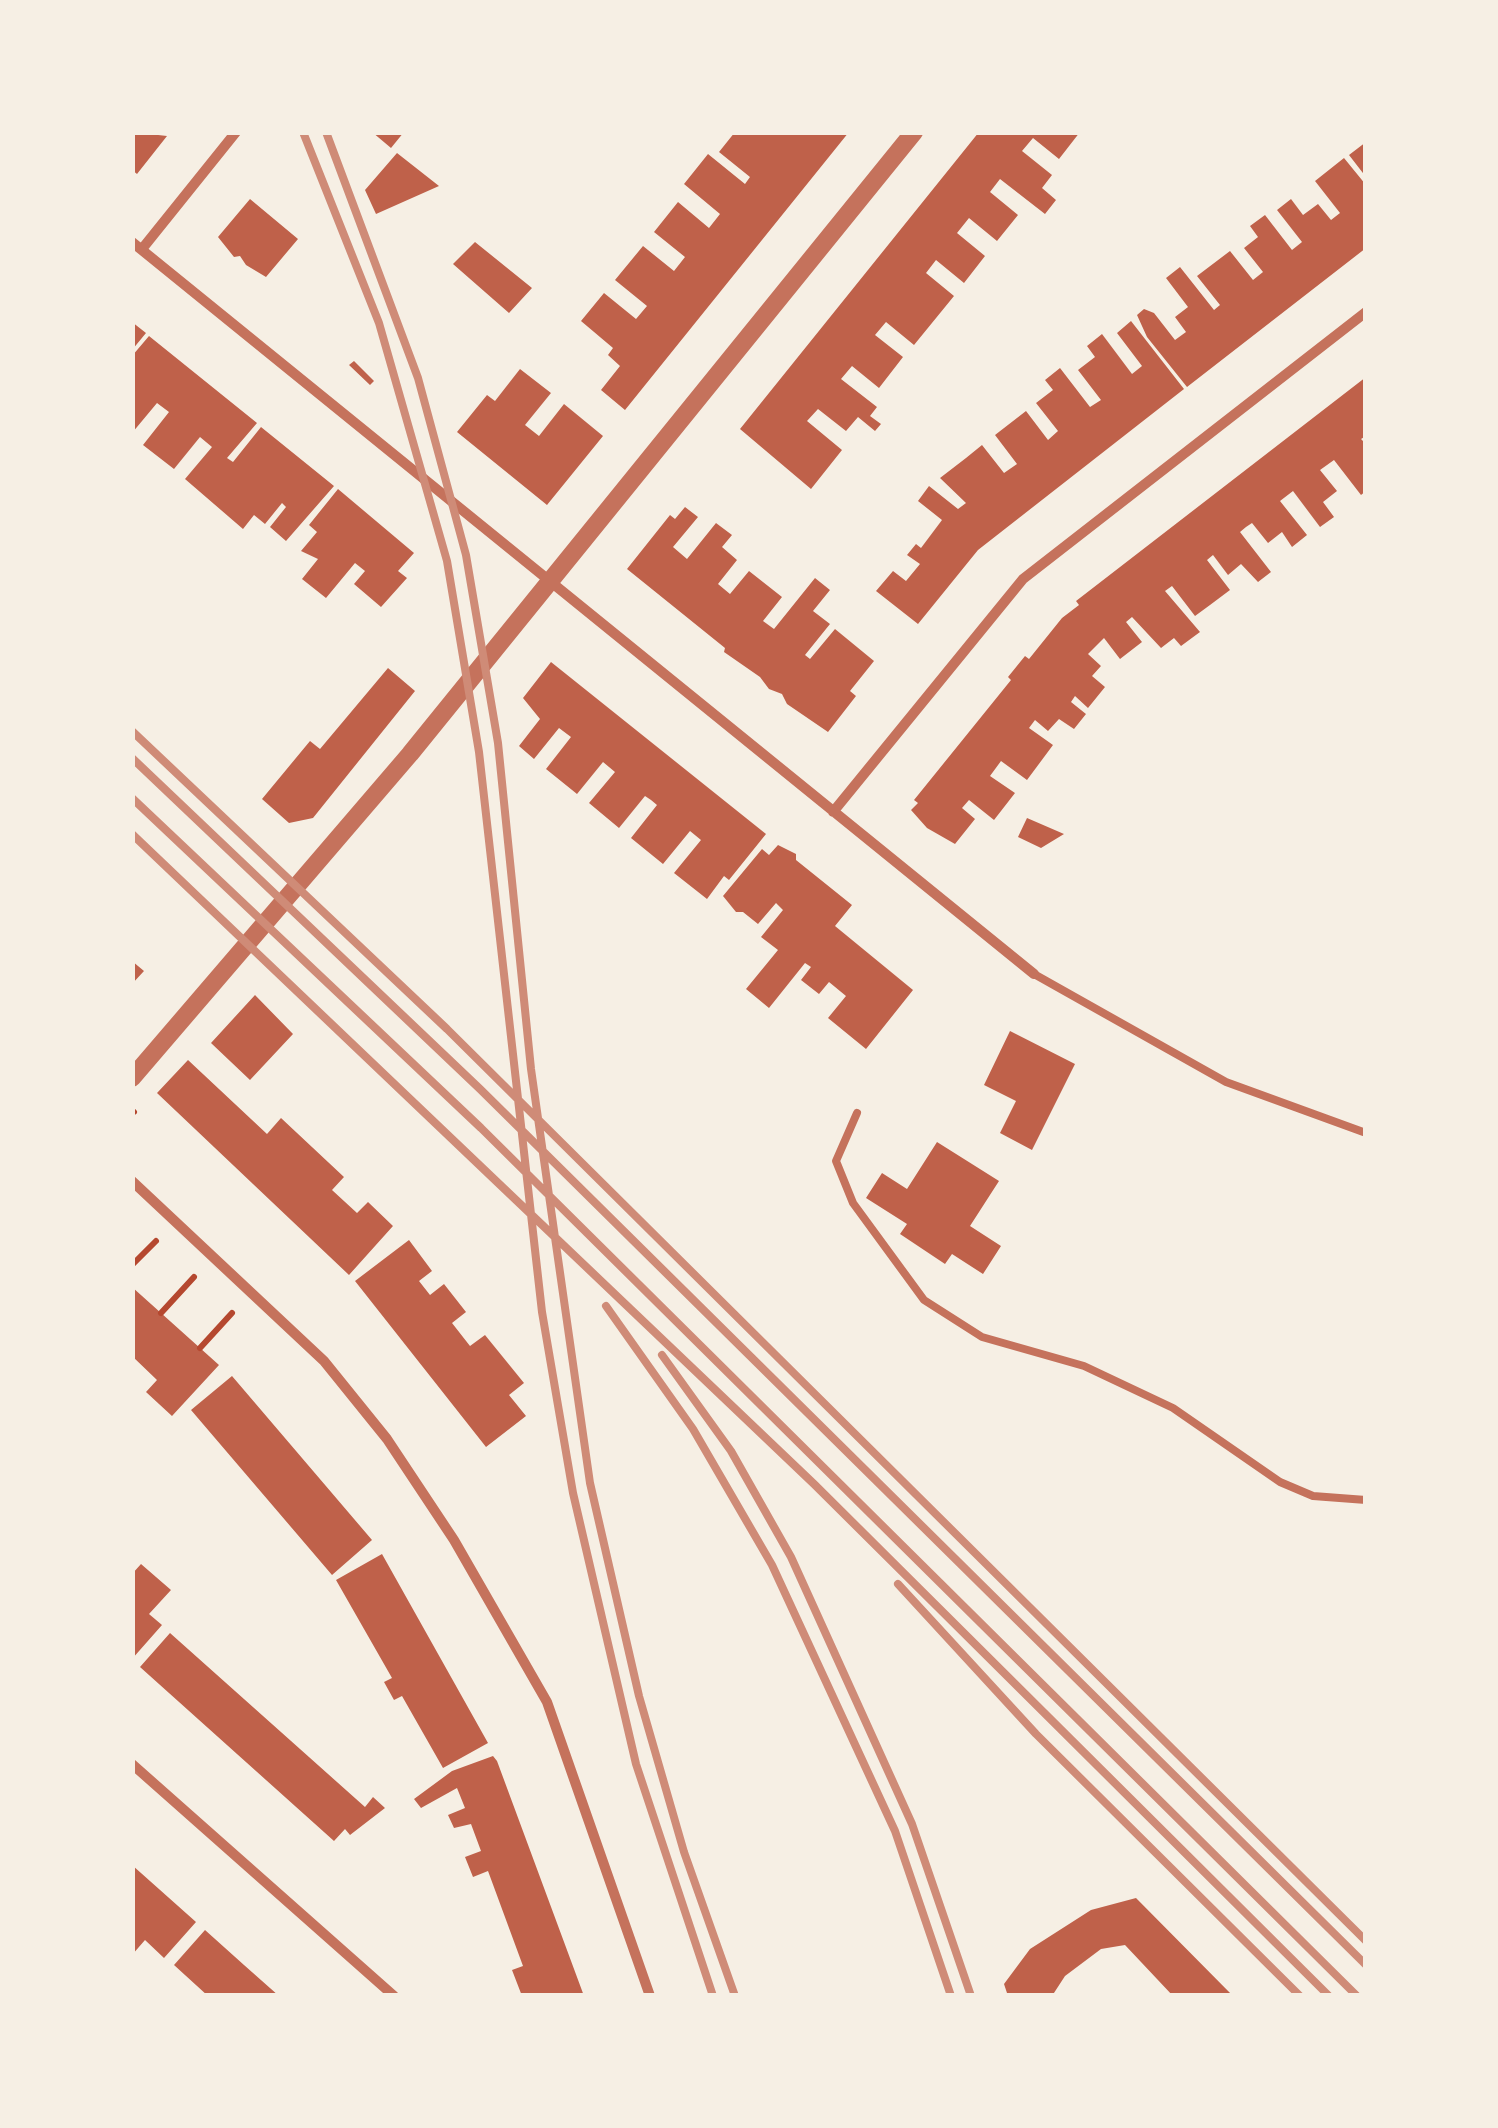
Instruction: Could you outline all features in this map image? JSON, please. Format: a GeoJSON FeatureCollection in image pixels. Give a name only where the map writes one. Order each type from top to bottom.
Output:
{"type":"FeatureCollection","features":[{"type":"Feature","properties":{"kind":"street"},"geometry":{"type":"LineString","coordinates":[[236,132],[137,246],[1034,974]]}},
{"type":"Feature","properties":{"kind":"street"},"geometry":{"type":"LineString","coordinates":[[132,1078],[322,860],[914,132]]}},
{"type":"Feature","properties":{"kind":"street"},"geometry":{"type":"LineString","coordinates":[[833,812],[1023,579],[1366,312]]}},
{"type":"Feature","properties":{"kind":"street"},"geometry":{"type":"LineString","coordinates":[[132,1182],[324,1361],[387,1439],[454,1540],[546,1702],[650,1996]]}},
{"type":"Feature","properties":{"kind":"street"},"geometry":{"type":"LineString","coordinates":[[132,1764],[394,1996]]}},
{"type":"Feature","properties":{"kind":"lane"},"geometry":{"type":"LineString","coordinates":[[1034,974],[1226,1082],[1366,1133]]}},
{"type":"Feature","properties":{"kind":"lane"},"geometry":{"type":"LineString","coordinates":[[857,1114],[836,1161],[853,1204],[924,1300],[982,1337],[1084,1366],[1173,1408],[1296,1489],[1313,1496],[1366,1500]]}},
{"type":"Feature","properties":{"kind":"path"},"geometry":{"type":"LineString","coordinates":[[132,1265],[156,1240]]}},
{"type":"Feature","properties":{"kind":"path"},"geometry":{"type":"LineString","coordinates":[[161,1313],[194,1277]]}},
{"type":"Feature","properties":{"kind":"path"},"geometry":{"type":"LineString","coordinates":[[200,1348],[232,1312]]}},
{"type":"Feature","properties":{"kind":"building"},"geometry":{"type":"Polygon","coordinates":[[[132,132],[167,136],[137,174],[132,170],[132,132]]]}},
{"type":"Feature","properties":{"kind":"building"},"geometry":{"type":"Polygon","coordinates":[[[372,132],[404,132],[391,148],[372,132]]]}},
{"type":"Feature","properties":{"kind":"building"},"geometry":{"type":"Polygon","coordinates":[[[735,132],[849,132],[625,410],[601,390],[620,366],[608,355],[613,348],[581,321],[604,293],[636,319],[647,306],[615,280],[643,246],[674,271],[685,257],[654,232],[678,202],[709,228],[720,214],[684,184],[708,154],[745,184],[750,177],[719,152],[735,132]]]}},
{"type":"Feature","properties":{"kind":"building"},"geometry":{"type":"Polygon","coordinates":[[[979,132],[1080,132],[1059,159],[1033,138],[1022,151],[1052,175],[1042,188],[1056,200],[1045,214],[1000,179],[990,192],[1018,215],[997,241],[969,218],[957,233],[985,256],[964,283],[936,260],[926,273],[954,296],[914,345],[886,322],[875,335],[903,357],[879,388],[852,366],[841,379],[877,407],[870,416],[881,424],[875,431],[858,417],[846,431],[818,409],[807,421],[842,450],[811,489],[740,429],[979,132]]]}},
{"type":"Feature","properties":{"kind":"building"},"geometry":{"type":"Polygon","coordinates":[[[1366,142],[1366,177],[1349,155],[1366,142]]]}},
{"type":"Feature","properties":{"kind":"building"},"geometry":{"type":"Polygon","coordinates":[[[397,153],[439,186],[376,214],[365,190],[397,153]]]}},
{"type":"Feature","properties":{"kind":"building"},"geometry":{"type":"Polygon","coordinates":[[[1344,158],[1366,185],[1366,248],[1187,387],[1147,337],[1137,315],[1144,309],[1154,313],[1175,340],[1186,332],[1175,317],[1188,307],[1166,278],[1180,267],[1214,310],[1220,305],[1197,276],[1230,251],[1253,280],[1263,272],[1244,248],[1258,237],[1250,226],[1265,215],[1292,250],[1302,242],[1277,210],[1291,199],[1303,215],[1318,204],[1331,220],[1340,213],[1315,181],[1344,158]]]}},
{"type":"Feature","properties":{"kind":"building"},"geometry":{"type":"Polygon","coordinates":[[[250,199],[298,239],[266,277],[246,265],[240,256],[234,257],[218,237],[250,199]]]}},
{"type":"Feature","properties":{"kind":"building"},"geometry":{"type":"Polygon","coordinates":[[[475,242],[532,288],[509,313],[453,264],[475,242]]]}},
{"type":"Feature","properties":{"kind":"building"},"geometry":{"type":"Polygon","coordinates":[[[1131,321],[1184,389],[978,550],[918,624],[876,591],[893,571],[906,581],[920,564],[907,555],[916,544],[921,548],[942,520],[918,501],[929,486],[958,509],[966,503],[940,478],[982,445],[1004,473],[1017,464],[995,435],[1026,411],[1048,440],[1058,431],[1036,403],[1053,390],[1045,380],[1060,368],[1090,407],[1101,400],[1078,370],[1095,357],[1087,346],[1102,334],[1132,374],[1142,366],[1117,333],[1131,321]]]}},
{"type":"Feature","properties":{"kind":"building"},"geometry":{"type":"Polygon","coordinates":[[[132,322],[146,333],[132,350],[132,322]]]}},
{"type":"Feature","properties":{"kind":"building"},"geometry":{"type":"Polygon","coordinates":[[[149,336],[257,423],[227,458],[233,462],[261,427],[334,486],[286,541],[270,527],[286,507],[282,503],[265,524],[254,515],[243,529],[185,479],[212,447],[200,437],[174,469],[143,445],[169,412],[157,403],[132,433],[132,356],[149,336]]]}},
{"type":"Feature","properties":{"kind":"building"},"geometry":{"type":"Polygon","coordinates":[[[354,361],[374,381],[370,385],[349,365],[354,361]]]}},
{"type":"Feature","properties":{"kind":"building"},"geometry":{"type":"Polygon","coordinates":[[[520,369],[551,393],[525,425],[539,436],[564,404],[603,436],[547,505],[457,432],[487,395],[495,401],[520,369]]]}},
{"type":"Feature","properties":{"kind":"building"},"geometry":{"type":"Polygon","coordinates":[[[1366,377],[1366,436],[1361,439],[1366,444],[1366,491],[1361,495],[1334,460],[1320,470],[1337,491],[1323,502],[1334,517],[1320,527],[1293,491],[1280,501],[1307,535],[1292,547],[1282,532],[1268,543],[1252,523],[1240,532],[1271,572],[1258,582],[1241,564],[1228,575],[1213,555],[1207,560],[1230,590],[1195,616],[1172,586],[1165,591],[1200,632],[1181,646],[1174,638],[1161,648],[1132,617],[1126,622],[1142,642],[1120,659],[1104,638],[1088,654],[1101,666],[1092,676],[1105,687],[1088,708],[1075,696],[1071,702],[1086,714],[1074,729],[1059,719],[1048,731],[1035,720],[1029,728],[1053,745],[1027,780],[1001,761],[990,776],[1015,793],[994,820],[969,800],[962,808],[975,819],[955,844],[927,828],[911,810],[918,803],[914,800],[1011,680],[1008,677],[1025,656],[1029,659],[1062,618],[1079,605],[1076,601],[1366,377]]]}},
{"type":"Feature","properties":{"kind":"building"},"geometry":{"type":"Polygon","coordinates":[[[338,489],[414,553],[398,571],[407,578],[381,607],[354,584],[365,571],[355,563],[326,598],[302,579],[318,559],[301,551],[317,532],[309,525],[338,489]]]}},
{"type":"Feature","properties":{"kind":"building"},"geometry":{"type":"Polygon","coordinates":[[[685,507],[698,517],[673,547],[687,559],[716,523],[732,535],[722,547],[737,560],[718,584],[730,594],[749,571],[782,597],[763,621],[774,629],[815,578],[830,590],[813,611],[830,624],[805,655],[810,659],[835,629],[874,661],[850,691],[856,696],[828,732],[787,704],[782,694],[769,689],[760,677],[724,652],[725,648],[627,569],[670,515],[675,519],[685,507]]]}},
{"type":"Feature","properties":{"kind":"building"},"geometry":{"type":"Polygon","coordinates":[[[551,662],[766,834],[729,880],[724,876],[707,899],[674,873],[701,840],[690,831],[663,864],[631,838],[657,805],[651,800],[645,796],[619,828],[589,803],[615,772],[603,762],[577,794],[546,769],[571,737],[559,728],[534,759],[519,746],[540,719],[523,698],[551,662]]]}},
{"type":"Feature","properties":{"kind":"building"},"geometry":{"type":"Polygon","coordinates":[[[388,668],[415,691],[313,818],[289,823],[262,799],[310,741],[320,749],[388,668]]]}},
{"type":"Feature","properties":{"kind":"building"},"geometry":{"type":"Polygon","coordinates":[[[1027,818],[1064,834],[1041,848],[1018,837],[1027,818]]]}},
{"type":"Feature","properties":{"kind":"building"},"geometry":{"type":"Polygon","coordinates":[[[778,845],[796,854],[796,860],[852,905],[835,926],[913,990],[866,1049],[828,1018],[846,996],[829,982],[819,994],[801,980],[811,967],[805,963],[769,1008],[746,989],[778,950],[761,937],[783,910],[776,903],[758,924],[743,912],[736,912],[723,896],[762,849],[769,855],[778,845]]]}},
{"type":"Feature","properties":{"kind":"building"},"geometry":{"type":"Polygon","coordinates":[[[132,961],[144,971],[132,984],[132,961]]]}},
{"type":"Feature","properties":{"kind":"building"},"geometry":{"type":"Polygon","coordinates":[[[255,995],[293,1034],[250,1080],[211,1043],[255,995]]]}},
{"type":"Feature","properties":{"kind":"building"},"geometry":{"type":"Polygon","coordinates":[[[1010,1031],[1075,1064],[1032,1150],[1000,1133],[1016,1101],[984,1085],[1010,1031]]]}},
{"type":"Feature","properties":{"kind":"building"},"geometry":{"type":"Polygon","coordinates":[[[188,1060],[267,1134],[281,1118],[344,1177],[332,1190],[357,1213],[368,1202],[393,1226],[349,1275],[157,1093],[188,1060]]]}},
{"type":"Feature","properties":{"kind":"building"},"geometry":{"type":"Polygon","coordinates":[[[937,1142],[999,1181],[970,1226],[1001,1246],[983,1274],[952,1254],[945,1264],[900,1234],[907,1224],[866,1198],[882,1173],[907,1189],[937,1142]]]}},
{"type":"Feature","properties":{"kind":"building"},"geometry":{"type":"Polygon","coordinates":[[[409,1240],[432,1271],[419,1281],[430,1295],[444,1284],[466,1312],[452,1323],[470,1346],[485,1335],[524,1383],[509,1395],[526,1416],[486,1447],[355,1281],[409,1240]]]}},
{"type":"Feature","properties":{"kind":"building"},"geometry":{"type":"Polygon","coordinates":[[[132,1287],[219,1365],[172,1416],[146,1392],[157,1380],[132,1356],[132,1287]]]}},
{"type":"Feature","properties":{"kind":"building"},"geometry":{"type":"Polygon","coordinates":[[[232,1376],[372,1540],[332,1575],[191,1410],[232,1376]]]}},
{"type":"Feature","properties":{"kind":"building"},"geometry":{"type":"Polygon","coordinates":[[[382,1554],[488,1743],[443,1768],[402,1696],[394,1700],[384,1682],[392,1678],[336,1580],[382,1554]]]}},
{"type":"Feature","properties":{"kind":"building"},"geometry":{"type":"Polygon","coordinates":[[[141,1564],[171,1590],[149,1614],[162,1625],[132,1659],[132,1574],[141,1564]]]}},
{"type":"Feature","properties":{"kind":"building"},"geometry":{"type":"Polygon","coordinates":[[[170,1633],[365,1807],[373,1797],[385,1808],[350,1835],[345,1829],[334,1841],[140,1667],[170,1633]]]}},
{"type":"Feature","properties":{"kind":"building"},"geometry":{"type":"Polygon","coordinates":[[[493,1756],[584,1996],[522,1996],[512,1970],[523,1966],[488,1871],[473,1877],[465,1857],[481,1851],[471,1824],[454,1828],[448,1815],[465,1808],[457,1788],[421,1808],[414,1799],[452,1771],[493,1756]]]}},
{"type":"Feature","properties":{"kind":"building"},"geometry":{"type":"Polygon","coordinates":[[[132,1865],[196,1922],[164,1958],[145,1940],[132,1955],[132,1865]]]}},
{"type":"Feature","properties":{"kind":"building"},"geometry":{"type":"Polygon","coordinates":[[[1136,1898],[1233,1996],[1173,1996],[1125,1945],[1101,1949],[1065,1976],[1052,1996],[1008,1996],[1004,1984],[1030,1949],[1091,1910],[1136,1898]]]}},
{"type":"Feature","properties":{"kind":"building"},"geometry":{"type":"Polygon","coordinates":[[[205,1930],[279,1996],[208,1996],[174,1965],[205,1930]]]}},
{"type":"Feature","properties":{"kind":"railway"},"geometry":{"type":"LineString","coordinates":[[303,132],[379,323],[447,561],[479,752],[542,1312],[573,1493],[636,1764],[713,1996]]}},
{"type":"Feature","properties":{"kind":"railway"},"geometry":{"type":"LineString","coordinates":[[326,132],[418,378],[466,555],[498,743],[531,1069],[590,1483],[639,1696],[684,1852],[735,1996]]}},
{"type":"Feature","properties":{"kind":"railway"},"geometry":{"type":"LineString","coordinates":[[132,731],[447,1029],[1366,1941]]}},
{"type":"Feature","properties":{"kind":"railway"},"geometry":{"type":"LineString","coordinates":[[132,758],[480,1089],[1366,1965]]}},
{"type":"Feature","properties":{"kind":"railway"},"geometry":{"type":"LineString","coordinates":[[132,798],[481,1128],[1357,1996]]}},
{"type":"Feature","properties":{"kind":"railway"},"geometry":{"type":"LineString","coordinates":[[132,834],[814,1484],[1329,1996]]}},
{"type":"Feature","properties":{"kind":"railway"},"geometry":{"type":"LineString","coordinates":[[606,1306],[693,1429],[772,1565],[895,1831],[951,1996]]}},
{"type":"Feature","properties":{"kind":"railway"},"geometry":{"type":"LineString","coordinates":[[662,1355],[731,1451],[791,1557],[912,1824],[971,1996]]}},
{"type":"Feature","properties":{"kind":"railway"},"geometry":{"type":"LineString","coordinates":[[898,1584],[1036,1734],[1300,1996]]}}]}
